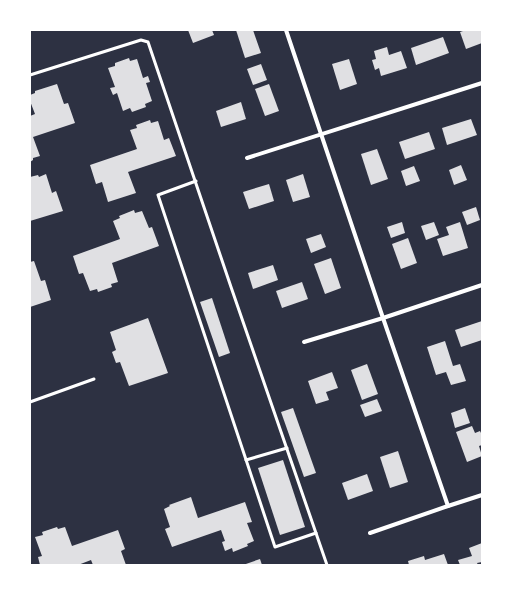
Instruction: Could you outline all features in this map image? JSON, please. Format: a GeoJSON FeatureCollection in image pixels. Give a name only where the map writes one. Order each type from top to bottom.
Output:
{"type":"FeatureCollection","features":[{"type":"Feature","properties":{"kind":"street"},"geometry":{"type":"LineString","coordinates":[[286,30],[448,506]]}},
{"type":"Feature","properties":{"kind":"street"},"geometry":{"type":"LineString","coordinates":[[247,158],[482,83]]}},
{"type":"Feature","properties":{"kind":"street"},"geometry":{"type":"LineString","coordinates":[[304,342],[383,318],[482,285]]}},
{"type":"Feature","properties":{"kind":"street"},"geometry":{"type":"LineString","coordinates":[[370,533],[482,495]]}},
{"type":"Feature","properties":{"kind":"lane"},"geometry":{"type":"LineString","coordinates":[[30,75],[141,40],[148,42],[327,565]]}},
{"type":"Feature","properties":{"kind":"lane"},"geometry":{"type":"LineString","coordinates":[[196,181],[158,195],[275,547],[316,533]]}},
{"type":"Feature","properties":{"kind":"lane"},"geometry":{"type":"LineString","coordinates":[[30,402],[94,380]]}},
{"type":"Feature","properties":{"kind":"lane"},"geometry":{"type":"LineString","coordinates":[[246,460],[287,448]]}},
{"type":"Feature","properties":{"kind":"building"},"geometry":{"type":"Polygon","coordinates":[[[188,30],[212,30],[214,35],[193,43],[188,30]]]}},
{"type":"Feature","properties":{"kind":"building"},"geometry":{"type":"Polygon","coordinates":[[[236,30],[253,30],[261,53],[245,58],[236,30]]]}},
{"type":"Feature","properties":{"kind":"building"},"geometry":{"type":"Polygon","coordinates":[[[466,30],[482,30],[482,43],[466,49],[460,32],[466,30]]]}},
{"type":"Feature","properties":{"kind":"building"},"geometry":{"type":"Polygon","coordinates":[[[443,37],[449,53],[416,65],[411,48],[443,37]]]}},
{"type":"Feature","properties":{"kind":"building"},"geometry":{"type":"Polygon","coordinates":[[[387,47],[389,55],[401,51],[407,68],[381,76],[379,68],[375,70],[372,60],[376,59],[374,51],[387,47]]]}},
{"type":"Feature","properties":{"kind":"building"},"geometry":{"type":"Polygon","coordinates":[[[129,58],[130,61],[137,59],[143,78],[148,76],[150,82],[146,83],[152,101],[145,104],[146,107],[132,112],[130,108],[123,111],[117,93],[113,95],[110,88],[115,87],[108,68],[115,66],[115,63],[129,58]]]}},
{"type":"Feature","properties":{"kind":"building"},"geometry":{"type":"Polygon","coordinates":[[[349,59],[357,84],[340,90],[332,64],[349,59]]]}},
{"type":"Feature","properties":{"kind":"building"},"geometry":{"type":"Polygon","coordinates":[[[261,64],[267,80],[253,85],[247,69],[261,64]]]}},
{"type":"Feature","properties":{"kind":"building"},"geometry":{"type":"Polygon","coordinates":[[[57,84],[64,104],[68,103],[75,123],[33,137],[40,156],[33,158],[30,162],[30,116],[35,114],[30,101],[30,95],[35,93],[35,91],[57,84]]]}},
{"type":"Feature","properties":{"kind":"building"},"geometry":{"type":"Polygon","coordinates":[[[269,84],[279,111],[265,116],[255,89],[269,84]]]}},
{"type":"Feature","properties":{"kind":"building"},"geometry":{"type":"Polygon","coordinates":[[[241,102],[246,119],[221,127],[216,111],[241,102]]]}},
{"type":"Feature","properties":{"kind":"building"},"geometry":{"type":"Polygon","coordinates":[[[471,119],[477,135],[447,145],[442,128],[471,119]]]}},
{"type":"Feature","properties":{"kind":"building"},"geometry":{"type":"Polygon","coordinates":[[[150,120],[151,123],[158,121],[164,140],[169,138],[176,156],[128,172],[136,193],[108,202],[102,182],[96,184],[90,165],[137,149],[130,130],[137,128],[136,125],[150,120]]]}},
{"type":"Feature","properties":{"kind":"building"},"geometry":{"type":"Polygon","coordinates":[[[429,132],[435,149],[405,159],[399,142],[429,132]]]}},
{"type":"Feature","properties":{"kind":"building"},"geometry":{"type":"Polygon","coordinates":[[[377,149],[388,179],[371,185],[361,154],[377,149]]]}},
{"type":"Feature","properties":{"kind":"building"},"geometry":{"type":"Polygon","coordinates":[[[461,165],[467,180],[454,185],[449,170],[461,165]]]}},
{"type":"Feature","properties":{"kind":"building"},"geometry":{"type":"Polygon","coordinates":[[[414,166],[420,181],[406,186],[401,171],[414,166]]]}},
{"type":"Feature","properties":{"kind":"building"},"geometry":{"type":"Polygon","coordinates":[[[46,174],[52,193],[56,191],[63,211],[30,221],[30,177],[38,175],[39,177],[46,174]]]}},
{"type":"Feature","properties":{"kind":"building"},"geometry":{"type":"Polygon","coordinates":[[[303,174],[310,197],[293,202],[286,180],[303,174]]]}},
{"type":"Feature","properties":{"kind":"building"},"geometry":{"type":"Polygon","coordinates":[[[269,184],[274,201],[249,209],[243,192],[269,184]]]}},
{"type":"Feature","properties":{"kind":"building"},"geometry":{"type":"Polygon","coordinates":[[[476,207],[480,220],[467,225],[462,212],[476,207]]]}},
{"type":"Feature","properties":{"kind":"building"},"geometry":{"type":"Polygon","coordinates":[[[134,210],[135,213],[142,211],[149,228],[152,227],[159,246],[112,263],[118,282],[111,284],[112,287],[98,292],[97,289],[90,291],[83,273],[79,274],[73,256],[120,239],[113,221],[120,218],[119,216],[134,210]]]}},
{"type":"Feature","properties":{"kind":"building"},"geometry":{"type":"Polygon","coordinates":[[[402,222],[405,233],[391,238],[387,227],[402,222]]]}},
{"type":"Feature","properties":{"kind":"building"},"geometry":{"type":"Polygon","coordinates":[[[434,222],[439,235],[426,240],[421,226],[434,222]]]}},
{"type":"Feature","properties":{"kind":"building"},"geometry":{"type":"Polygon","coordinates":[[[460,222],[468,248],[443,256],[437,239],[449,235],[446,227],[460,222]]]}},
{"type":"Feature","properties":{"kind":"building"},"geometry":{"type":"Polygon","coordinates":[[[321,234],[326,247],[311,253],[306,239],[321,234]]]}},
{"type":"Feature","properties":{"kind":"building"},"geometry":{"type":"Polygon","coordinates":[[[408,238],[417,263],[401,269],[392,244],[408,238]]]}},
{"type":"Feature","properties":{"kind":"building"},"geometry":{"type":"Polygon","coordinates":[[[331,258],[341,288],[325,294],[314,264],[331,258]]]}},
{"type":"Feature","properties":{"kind":"building"},"geometry":{"type":"Polygon","coordinates":[[[34,261],[41,281],[45,280],[51,300],[30,307],[30,262],[34,261]]]}},
{"type":"Feature","properties":{"kind":"building"},"geometry":{"type":"Polygon","coordinates":[[[273,265],[278,280],[253,289],[248,273],[273,265]]]}},
{"type":"Feature","properties":{"kind":"building"},"geometry":{"type":"Polygon","coordinates":[[[302,282],[308,299],[282,308],[276,291],[302,282]]]}},
{"type":"Feature","properties":{"kind":"building"},"geometry":{"type":"Polygon","coordinates":[[[212,298],[230,353],[219,357],[200,302],[212,298]]]}},
{"type":"Feature","properties":{"kind":"building"},"geometry":{"type":"Polygon","coordinates":[[[148,318],[168,373],[129,386],[120,362],[116,363],[112,352],[116,350],[110,332],[148,318]]]}},
{"type":"Feature","properties":{"kind":"building"},"geometry":{"type":"Polygon","coordinates":[[[482,321],[482,340],[461,347],[455,330],[482,321]]]}},
{"type":"Feature","properties":{"kind":"building"},"geometry":{"type":"Polygon","coordinates":[[[445,341],[453,366],[460,364],[466,381],[451,385],[446,372],[436,375],[427,347],[445,341]]]}},
{"type":"Feature","properties":{"kind":"building"},"geometry":{"type":"Polygon","coordinates":[[[367,364],[378,394],[362,400],[351,370],[367,364]]]}},
{"type":"Feature","properties":{"kind":"building"},"geometry":{"type":"Polygon","coordinates":[[[332,372],[338,388],[326,392],[329,400],[316,404],[308,381],[332,372]]]}},
{"type":"Feature","properties":{"kind":"building"},"geometry":{"type":"Polygon","coordinates":[[[377,399],[382,411],[365,417],[360,405],[377,399]]]}},
{"type":"Feature","properties":{"kind":"building"},"geometry":{"type":"Polygon","coordinates":[[[293,408],[316,473],[304,477],[281,412],[293,408]]]}},
{"type":"Feature","properties":{"kind":"building"},"geometry":{"type":"Polygon","coordinates":[[[465,408],[470,423],[455,428],[451,413],[465,408]]]}},
{"type":"Feature","properties":{"kind":"building"},"geometry":{"type":"Polygon","coordinates":[[[472,426],[475,433],[480,431],[482,435],[482,445],[479,446],[482,456],[467,462],[456,432],[472,426]]]}},
{"type":"Feature","properties":{"kind":"building"},"geometry":{"type":"Polygon","coordinates":[[[398,451],[408,482],[390,488],[380,457],[398,451]]]}},
{"type":"Feature","properties":{"kind":"building"},"geometry":{"type":"Polygon","coordinates":[[[283,460],[305,527],[280,535],[258,468],[283,460]]]}},
{"type":"Feature","properties":{"kind":"building"},"geometry":{"type":"Polygon","coordinates":[[[367,474],[373,491],[348,500],[342,483],[367,474]]]}},
{"type":"Feature","properties":{"kind":"building"},"geometry":{"type":"Polygon","coordinates":[[[191,497],[198,518],[245,502],[252,522],[247,523],[254,541],[247,544],[248,546],[233,552],[232,548],[225,551],[222,542],[225,541],[221,530],[172,547],[165,529],[170,527],[164,509],[170,506],[169,505],[191,497]]]}},
{"type":"Feature","properties":{"kind":"building"},"geometry":{"type":"Polygon","coordinates":[[[57,527],[58,529],[65,527],[72,546],[118,530],[125,549],[121,551],[126,565],[93,565],[91,560],[78,565],[40,565],[38,557],[42,556],[35,537],[43,535],[42,532],[57,527]]]}},
{"type":"Feature","properties":{"kind":"building"},"geometry":{"type":"Polygon","coordinates":[[[482,543],[482,562],[477,563],[478,565],[460,565],[458,560],[472,556],[469,548],[482,543]]]}},
{"type":"Feature","properties":{"kind":"building"},"geometry":{"type":"Polygon","coordinates":[[[444,554],[448,565],[409,565],[408,561],[424,556],[425,560],[444,554]]]}},
{"type":"Feature","properties":{"kind":"building"},"geometry":{"type":"Polygon","coordinates":[[[260,559],[262,565],[243,565],[260,559]]]}}]}
